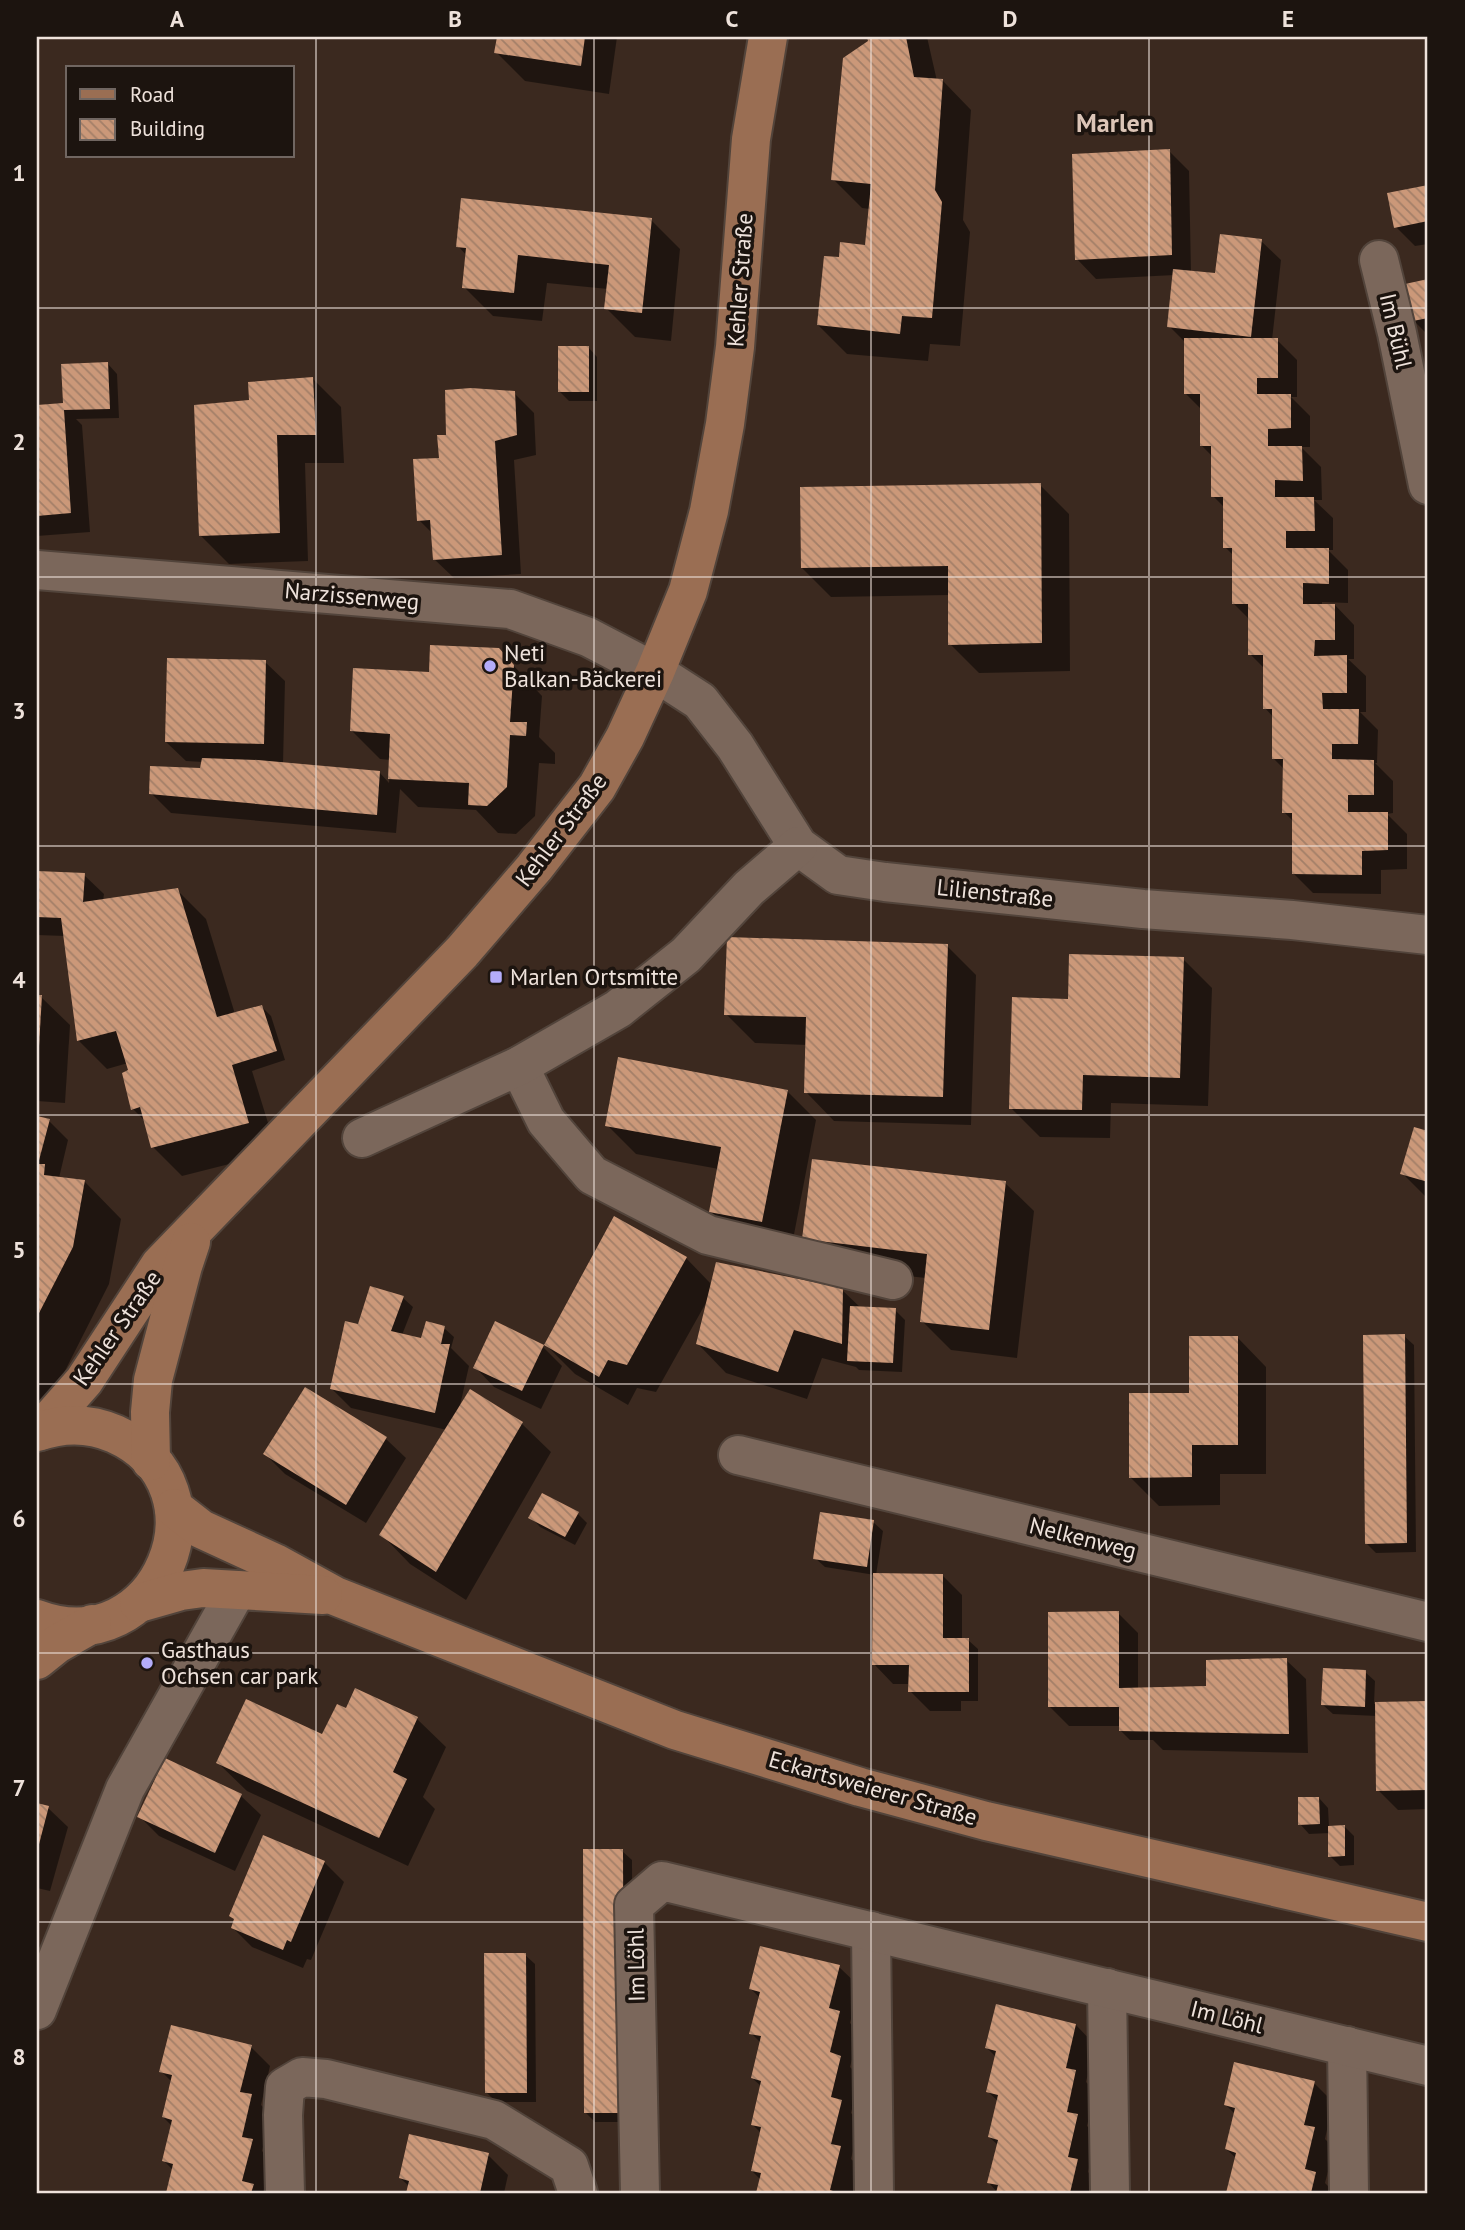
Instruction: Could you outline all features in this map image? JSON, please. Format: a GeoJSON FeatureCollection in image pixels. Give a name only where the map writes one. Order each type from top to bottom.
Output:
{"type":"FeatureCollection","features":[{"type":"Feature","properties":{"kind":"main road","name":"Kehler Straße"},"geometry":{"type":"LineString","coordinates":[[38,1432],[84,1381],[160,1265],[462,953],[534,868],[597,787],[625,737],[688,591],[709,512],[725,424],[735,347],[751,139],[768,37]]}},
{"type":"Feature","properties":{"kind":"main road","name":"Kehler Straße"},"geometry":{"type":"LineString","coordinates":[[151,1461],[150,1412],[153,1380],[180,1276],[197,1227]]}},
{"type":"Feature","properties":{"kind":"main road","name":"Kehler Straße"},"geometry":{"type":"LineString","coordinates":[[37,1619],[75,1626],[92,1624],[109,1620],[139,1603],[162,1575],[174,1542],[175,1525],[174,1508],[162,1475],[139,1448],[125,1438],[92,1426],[65,1425],[38,1432]]}},
{"type":"Feature","properties":{"kind":"main road","name":"Eckartsweierer Straße"},"geometry":{"type":"LineString","coordinates":[[174,1508],[201,1529],[275,1563],[335,1596],[676,1730],[860,1787],[986,1821],[1428,1922]]}},
{"type":"Feature","properties":{"kind":"main road","name":"Eckartsweierer Straße"},"geometry":{"type":"LineString","coordinates":[[139,1603],[203,1588],[335,1596]]}},
{"type":"Feature","properties":{"kind":"main road","name":"Kehler Straße"},"geometry":{"type":"LineString","coordinates":[[37,1660],[57,1644],[92,1624]]}},
{"type":"Feature","properties":{"kind":"street","name":"Im Bühl"},"geometry":{"type":"LineString","coordinates":[[1379,260],[1428,485]]}},
{"type":"Feature","properties":{"kind":"street","name":"Narzissenweg"},"geometry":{"type":"LineString","coordinates":[[37,570],[510,609],[588,637],[655,672]]}},
{"type":"Feature","properties":{"kind":"street","name":"Lilienstraße"},"geometry":{"type":"LineString","coordinates":[[655,672],[701,701],[735,746],[798,846],[838,875],[1143,909],[1292,920],[1428,935]]}},
{"type":"Feature","properties":{"kind":"street"},"geometry":{"type":"LineString","coordinates":[[362,1138],[519,1066],[618,1009],[686,955],[750,888],[798,846]]}},
{"type":"Feature","properties":{"kind":"street"},"geometry":{"type":"LineString","coordinates":[[519,1066],[546,1121],[592,1175],[708,1235],[893,1280]]}},
{"type":"Feature","properties":{"kind":"street","name":"Nelkenweg"},"geometry":{"type":"LineString","coordinates":[[738,1455],[1428,1622]]}},
{"type":"Feature","properties":{"kind":"street"},"geometry":{"type":"LineString","coordinates":[[37,2010],[125,1789],[237,1590]]}},
{"type":"Feature","properties":{"kind":"street","name":"Im Löhl"},"geometry":{"type":"LineString","coordinates":[[640,2193],[634,1905],[662,1881],[1428,2066]]}},
{"type":"Feature","properties":{"kind":"street"},"geometry":{"type":"LineString","coordinates":[[872,1931],[874,2193]]}},
{"type":"Feature","properties":{"kind":"street"},"geometry":{"type":"LineString","coordinates":[[1107,1988],[1110,2193]]}},
{"type":"Feature","properties":{"kind":"street"},"geometry":{"type":"LineString","coordinates":[[1346,2046],[1349,2193]]}},
{"type":"Feature","properties":{"kind":"street"},"geometry":{"type":"LineString","coordinates":[[285,2193],[285,2087],[302,2077],[326,2079],[494,2120],[569,2166],[578,2193]]}},
{"type":"Feature","properties":{"kind":"building"},"geometry":{"type":"Polygon","coordinates":[[[497,37],[585,37],[581,66],[494,53],[497,37]]]}},
{"type":"Feature","properties":{"kind":"building"},"geometry":{"type":"Polygon","coordinates":[[[867,37],[906,37],[914,77],[943,79],[935,190],[942,202],[932,318],[902,316],[900,334],[817,325],[824,256],[839,257],[840,242],[865,245],[871,184],[831,180],[843,58],[868,41],[867,37]]]}},
{"type":"Feature","properties":{"kind":"building"},"geometry":{"type":"Polygon","coordinates":[[[1170,149],[1172,255],[1075,260],[1072,154],[1170,149]]]}},
{"type":"Feature","properties":{"kind":"building"},"geometry":{"type":"Polygon","coordinates":[[[1428,185],[1428,221],[1394,228],[1387,193],[1428,185]]]}},
{"type":"Feature","properties":{"kind":"building"},"geometry":{"type":"Polygon","coordinates":[[[461,198],[652,218],[642,313],[604,309],[609,265],[518,255],[514,293],[462,288],[466,248],[456,247],[461,198]]]}},
{"type":"Feature","properties":{"kind":"building"},"geometry":{"type":"Polygon","coordinates":[[[1220,234],[1262,239],[1251,337],[1167,327],[1173,269],[1215,273],[1220,234]]]}},
{"type":"Feature","properties":{"kind":"building"},"geometry":{"type":"Polygon","coordinates":[[[1428,279],[1428,318],[1413,321],[1405,284],[1428,279]]]}},
{"type":"Feature","properties":{"kind":"building"},"geometry":{"type":"Polygon","coordinates":[[[1184,338],[1278,338],[1278,378],[1257,378],[1257,394],[1291,394],[1291,428],[1268,429],[1268,446],[1302,446],[1303,481],[1275,480],[1275,497],[1314,497],[1315,531],[1286,531],[1286,548],[1329,548],[1329,584],[1303,583],[1303,604],[1335,604],[1335,640],[1315,640],[1314,656],[1347,655],[1347,693],[1322,693],[1323,709],[1359,709],[1358,744],[1332,744],[1332,759],[1374,760],[1374,795],[1348,795],[1348,812],[1388,812],[1388,850],[1362,851],[1362,875],[1292,874],[1292,813],[1282,813],[1283,759],[1272,759],[1272,709],[1263,709],[1263,655],[1248,655],[1248,604],[1232,604],[1232,548],[1223,548],[1223,497],[1211,497],[1211,446],[1200,446],[1200,394],[1184,394],[1184,338]]]}},
{"type":"Feature","properties":{"kind":"building"},"geometry":{"type":"Polygon","coordinates":[[[558,346],[589,346],[589,392],[558,392],[558,346]]]}},
{"type":"Feature","properties":{"kind":"building"},"geometry":{"type":"Polygon","coordinates":[[[108,362],[110,409],[64,410],[71,513],[37,516],[37,405],[63,403],[61,364],[108,362]]]}},
{"type":"Feature","properties":{"kind":"building"},"geometry":{"type":"Polygon","coordinates":[[[313,377],[316,435],[277,435],[280,533],[199,536],[194,405],[249,400],[248,382],[313,377]]]}},
{"type":"Feature","properties":{"kind":"building"},"geometry":{"type":"Polygon","coordinates":[[[471,388],[515,391],[517,435],[495,441],[502,555],[433,560],[430,520],[417,521],[413,459],[439,458],[437,435],[446,435],[445,390],[471,388]]]}},
{"type":"Feature","properties":{"kind":"building"},"geometry":{"type":"Polygon","coordinates":[[[1041,483],[1042,643],[948,645],[948,566],[801,568],[800,487],[1041,483]]]}},
{"type":"Feature","properties":{"kind":"building"},"geometry":{"type":"Polygon","coordinates":[[[430,645],[499,648],[514,665],[510,722],[527,722],[526,736],[510,735],[507,787],[487,806],[468,805],[469,783],[388,779],[390,734],[350,731],[353,668],[429,672],[430,645]]]}},
{"type":"Feature","properties":{"kind":"building"},"geometry":{"type":"Polygon","coordinates":[[[167,658],[266,660],[264,744],[165,742],[167,658]]]}},
{"type":"Feature","properties":{"kind":"building"},"geometry":{"type":"Polygon","coordinates":[[[202,758],[380,771],[377,815],[149,794],[150,766],[200,768],[202,758]]]}},
{"type":"Feature","properties":{"kind":"building"},"geometry":{"type":"Polygon","coordinates":[[[37,871],[85,873],[83,902],[178,888],[217,1017],[262,1005],[277,1051],[232,1065],[249,1123],[151,1148],[140,1107],[131,1110],[122,1073],[128,1070],[116,1031],[77,1041],[61,918],[37,917],[37,871]]]}},
{"type":"Feature","properties":{"kind":"building"},"geometry":{"type":"Polygon","coordinates":[[[727,937],[948,944],[943,1097],[804,1093],[806,1017],[724,1015],[727,937]]]}},
{"type":"Feature","properties":{"kind":"building"},"geometry":{"type":"Polygon","coordinates":[[[1069,954],[1184,957],[1180,1078],[1083,1075],[1082,1110],[1009,1109],[1012,997],[1068,999],[1069,954]]]}},
{"type":"Feature","properties":{"kind":"building"},"geometry":{"type":"Polygon","coordinates":[[[37,995],[42,995],[39,1046],[37,1046],[37,995]]]}},
{"type":"Feature","properties":{"kind":"building"},"geometry":{"type":"Polygon","coordinates":[[[618,1057],[788,1090],[762,1222],[709,1212],[721,1147],[605,1126],[618,1057]]]}},
{"type":"Feature","properties":{"kind":"building"},"geometry":{"type":"Polygon","coordinates":[[[37,1116],[50,1119],[38,1164],[45,1164],[44,1175],[85,1180],[73,1247],[37,1317],[37,1116]]]}},
{"type":"Feature","properties":{"kind":"building"},"geometry":{"type":"Polygon","coordinates":[[[1414,1127],[1428,1131],[1428,1182],[1400,1174],[1414,1127]]]}},
{"type":"Feature","properties":{"kind":"building"},"geometry":{"type":"Polygon","coordinates":[[[812,1159],[1006,1181],[989,1330],[920,1322],[927,1254],[802,1239],[812,1159]]]}},
{"type":"Feature","properties":{"kind":"building"},"geometry":{"type":"Polygon","coordinates":[[[614,1216],[687,1257],[627,1365],[608,1360],[599,1377],[544,1345],[614,1216]]]}},
{"type":"Feature","properties":{"kind":"building"},"geometry":{"type":"Polygon","coordinates":[[[716,1262],[843,1288],[842,1344],[794,1330],[778,1372],[696,1344],[716,1262]]]}},
{"type":"Feature","properties":{"kind":"building"},"geometry":{"type":"Polygon","coordinates":[[[370,1286],[404,1296],[391,1331],[421,1338],[426,1321],[445,1326],[441,1344],[450,1344],[435,1413],[330,1389],[345,1321],[358,1324],[370,1286]]]}},
{"type":"Feature","properties":{"kind":"building"},"geometry":{"type":"Polygon","coordinates":[[[850,1306],[896,1308],[893,1363],[847,1361],[850,1306]]]}},
{"type":"Feature","properties":{"kind":"building"},"geometry":{"type":"Polygon","coordinates":[[[495,1321],[544,1345],[522,1391],[473,1368],[495,1321]]]}},
{"type":"Feature","properties":{"kind":"building"},"geometry":{"type":"Polygon","coordinates":[[[1405,1334],[1407,1543],[1365,1544],[1363,1335],[1405,1334]]]}},
{"type":"Feature","properties":{"kind":"building"},"geometry":{"type":"Polygon","coordinates":[[[1189,1336],[1238,1336],[1238,1445],[1192,1445],[1192,1477],[1129,1478],[1129,1393],[1189,1393],[1189,1336]]]}},
{"type":"Feature","properties":{"kind":"building"},"geometry":{"type":"Polygon","coordinates":[[[305,1387],[387,1437],[346,1505],[263,1454],[305,1387]]]}},
{"type":"Feature","properties":{"kind":"building"},"geometry":{"type":"Polygon","coordinates":[[[470,1389],[523,1422],[436,1572],[379,1535],[470,1389]]]}},
{"type":"Feature","properties":{"kind":"building"},"geometry":{"type":"Polygon","coordinates":[[[542,1493],[579,1512],[565,1537],[528,1518],[542,1493]]]}},
{"type":"Feature","properties":{"kind":"building"},"geometry":{"type":"Polygon","coordinates":[[[820,1512],[874,1520],[867,1567],[813,1559],[820,1512]]]}},
{"type":"Feature","properties":{"kind":"building"},"geometry":{"type":"Polygon","coordinates":[[[873,1573],[943,1574],[943,1638],[969,1638],[969,1692],[908,1692],[909,1665],[872,1665],[873,1573]]]}},
{"type":"Feature","properties":{"kind":"building"},"geometry":{"type":"Polygon","coordinates":[[[1119,1611],[1119,1688],[1206,1686],[1206,1660],[1287,1658],[1289,1734],[1119,1731],[1119,1707],[1048,1707],[1048,1612],[1119,1611]]]}},
{"type":"Feature","properties":{"kind":"building"},"geometry":{"type":"Polygon","coordinates":[[[1323,1668],[1366,1670],[1365,1707],[1321,1705],[1323,1668]]]}},
{"type":"Feature","properties":{"kind":"building"},"geometry":{"type":"Polygon","coordinates":[[[355,1688],[418,1717],[393,1772],[407,1779],[379,1838],[216,1763],[246,1699],[322,1734],[337,1704],[346,1708],[355,1688]]]}},
{"type":"Feature","properties":{"kind":"building"},"geometry":{"type":"Polygon","coordinates":[[[1428,1701],[1428,1790],[1376,1791],[1375,1702],[1428,1701]]]}},
{"type":"Feature","properties":{"kind":"building"},"geometry":{"type":"Polygon","coordinates":[[[165,1758],[242,1794],[215,1853],[137,1817],[165,1758]]]}},
{"type":"Feature","properties":{"kind":"building"},"geometry":{"type":"Polygon","coordinates":[[[1298,1797],[1319,1797],[1320,1824],[1298,1825],[1298,1797]]]}},
{"type":"Feature","properties":{"kind":"building"},"geometry":{"type":"Polygon","coordinates":[[[37,1803],[49,1806],[38,1848],[37,1848],[37,1803]]]}},
{"type":"Feature","properties":{"kind":"building"},"geometry":{"type":"Polygon","coordinates":[[[1345,1825],[1345,1856],[1328,1857],[1328,1826],[1345,1825]]]}},
{"type":"Feature","properties":{"kind":"building"},"geometry":{"type":"Polygon","coordinates":[[[263,1835],[325,1861],[291,1942],[287,1940],[283,1950],[231,1928],[234,1919],[229,1916],[263,1835]]]}},
{"type":"Feature","properties":{"kind":"building"},"geometry":{"type":"Polygon","coordinates":[[[583,1849],[623,1849],[624,2113],[584,2113],[583,1849]]]}},
{"type":"Feature","properties":{"kind":"building"},"geometry":{"type":"Polygon","coordinates":[[[760,1946],[840,1965],[829,2008],[840,2011],[830,2052],[841,2056],[831,2097],[842,2100],[831,2144],[841,2146],[830,2190],[839,2193],[756,2193],[761,2173],[751,2171],[761,2127],[751,2125],[761,2081],[751,2078],[761,2036],[749,2034],[760,1992],[749,1989],[760,1946]]]}},
{"type":"Feature","properties":{"kind":"building"},"geometry":{"type":"Polygon","coordinates":[[[484,1953],[526,1953],[527,2093],[485,2093],[484,1953]]]}},
{"type":"Feature","properties":{"kind":"building"},"geometry":{"type":"Polygon","coordinates":[[[996,2004],[1076,2024],[1066,2068],[1076,2070],[1067,2112],[1078,2114],[1068,2157],[1078,2159],[1070,2193],[996,2193],[998,2185],[987,2183],[998,2140],[988,2137],[998,2095],[986,2092],[996,2051],[985,2048],[996,2004]]]}},
{"type":"Feature","properties":{"kind":"building"},"geometry":{"type":"Polygon","coordinates":[[[171,2025],[252,2045],[240,2092],[252,2094],[242,2137],[253,2139],[242,2181],[254,2184],[251,2193],[166,2193],[173,2164],[162,2161],[172,2120],[162,2117],[172,2075],[159,2072],[171,2025]]]}},
{"type":"Feature","properties":{"kind":"building"},"geometry":{"type":"Polygon","coordinates":[[[1234,2062],[1315,2081],[1304,2125],[1315,2127],[1305,2169],[1316,2172],[1311,2193],[1226,2193],[1236,2153],[1225,2149],[1235,2108],[1224,2105],[1234,2062]]]}},
{"type":"Feature","properties":{"kind":"building"},"geometry":{"type":"Polygon","coordinates":[[[409,2134],[489,2153],[480,2193],[406,2193],[409,2181],[399,2178],[409,2134]]]}},
{"type":"Feature","properties":{"kind":"place","name":"Neti Balkan-Bäckerei"},"geometry":{"type":"Point","coordinates":[490,666]}},
{"type":"Feature","properties":{"kind":"place","name":"Marlen Ortsmitte"},"geometry":{"type":"Point","coordinates":[496,977]}},
{"type":"Feature","properties":{"kind":"place","name":"Gasthaus Ochsen car park"},"geometry":{"type":"Point","coordinates":[147,1663]}},
{"type":"Feature","properties":{"kind":"district","name":"Marlen"},"geometry":{"type":"Point","coordinates":[1115,123]}}]}
